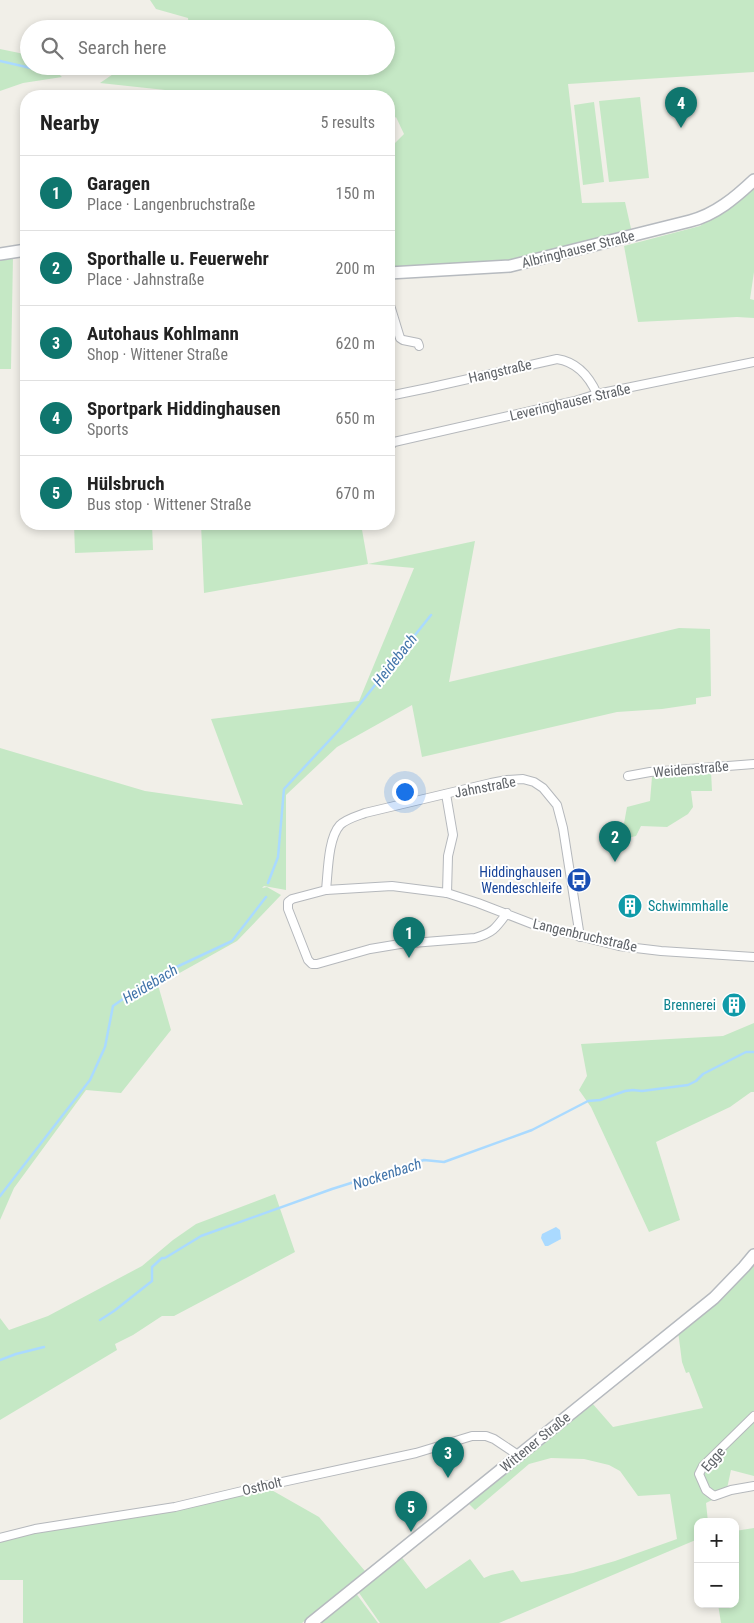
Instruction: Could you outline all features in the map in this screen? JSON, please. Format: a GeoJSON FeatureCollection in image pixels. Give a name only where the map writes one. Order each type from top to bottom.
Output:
{"type":"FeatureCollection","features":[{"type":"Feature","properties":{"kind":"main road","name":"Albringhauser Straße"},"geometry":{"type":"LineString","coordinates":[[395,273],[510,266],[690,221],[701,218],[726,204],[754,180]]}},
{"type":"Feature","properties":{"kind":"main road"},"geometry":{"type":"LineString","coordinates":[[0,254],[20,251]]}},
{"type":"Feature","properties":{"kind":"main road","name":"Wittener Straße"},"geometry":{"type":"LineString","coordinates":[[310,1623],[714,1298],[744,1268],[754,1255]]}},
{"type":"Feature","properties":{"kind":"street"},"geometry":{"type":"LineString","coordinates":[[395,322],[400,338],[418,343],[419,346]]}},
{"type":"Feature","properties":{"kind":"street","name":"Hangstraße"},"geometry":{"type":"LineString","coordinates":[[395,395],[536,362],[557,359],[566,360],[584,372],[592,382],[597,394]]}},
{"type":"Feature","properties":{"kind":"street","name":"Leveringhauser Straße"},"geometry":{"type":"LineString","coordinates":[[395,442],[575,401],[597,394],[754,362]]}},
{"type":"Feature","properties":{"kind":"street","name":"Weidenstraße"},"geometry":{"type":"LineString","coordinates":[[628,776],[650,772],[754,764]]}},
{"type":"Feature","properties":{"kind":"street","name":"Jahnstraße"},"geometry":{"type":"LineString","coordinates":[[326,890],[334,834],[341,824],[349,819],[365,813],[446,794],[507,780],[523,779],[534,782],[543,788],[557,805],[580,937]]}},
{"type":"Feature","properties":{"kind":"street"},"geometry":{"type":"LineString","coordinates":[[446,794],[453,835],[448,856],[447,893]]}},
{"type":"Feature","properties":{"kind":"street","name":"Langenbruchstraße"},"geometry":{"type":"LineString","coordinates":[[507,913],[494,931],[475,938],[400,944],[370,949],[312,964],[308,960],[288,909],[288,902],[292,899],[326,890],[392,886],[447,893],[507,913],[534,925],[619,946],[661,951],[754,957]]}},
{"type":"Feature","properties":{"kind":"street","name":"Egge"},"geometry":{"type":"LineString","coordinates":[[754,1416],[703,1466],[699,1474],[706,1490],[714,1496],[731,1490],[754,1486]]}},
{"type":"Feature","properties":{"kind":"street","name":"Ostholt"},"geometry":{"type":"LineString","coordinates":[[0,1538],[35,1528],[174,1507],[416,1453],[472,1436],[486,1436],[494,1439],[518,1455]]}},
{"type":"Feature","properties":{"kind":"green space"},"geometry":{"type":"Polygon","coordinates":[[[150,0],[754,0],[754,72],[568,84],[582,203],[625,202],[632,233],[516,261],[395,270],[395,143],[404,134],[395,118],[395,90],[165,90],[100,83],[112,75],[395,75],[395,20],[188,20],[188,18],[156,9],[150,0]]]}},
{"type":"Feature","properties":{"kind":"green space"},"geometry":{"type":"Polygon","coordinates":[[[0,49],[20,53],[20,75],[60,75],[62,77],[23,83],[0,91],[0,49]]]}},
{"type":"Feature","properties":{"kind":"green space"},"geometry":{"type":"Polygon","coordinates":[[[640,97],[649,178],[609,182],[599,101],[640,97]]]}},
{"type":"Feature","properties":{"kind":"green space"},"geometry":{"type":"Polygon","coordinates":[[[594,102],[604,182],[583,185],[574,105],[594,102]]]}},
{"type":"Feature","properties":{"kind":"green space"},"geometry":{"type":"Polygon","coordinates":[[[752,186],[754,190],[754,272],[750,299],[754,300],[754,318],[737,317],[638,322],[624,246],[700,226],[726,209],[752,186]]]}},
{"type":"Feature","properties":{"kind":"green space"},"geometry":{"type":"Polygon","coordinates":[[[13,256],[11,369],[0,369],[0,258],[13,256]]]}},
{"type":"Feature","properties":{"kind":"green space"},"geometry":{"type":"Polygon","coordinates":[[[74,530],[152,530],[153,550],[75,553],[74,530]]]}},
{"type":"Feature","properties":{"kind":"green space"},"geometry":{"type":"Polygon","coordinates":[[[201,530],[362,530],[368,564],[204,593],[201,530]]]}},
{"type":"Feature","properties":{"kind":"green space"},"geometry":{"type":"Polygon","coordinates":[[[475,541],[449,682],[679,628],[710,629],[711,696],[696,698],[696,704],[662,709],[617,712],[422,757],[412,705],[337,747],[286,795],[286,890],[264,886],[262,888],[267,887],[281,895],[237,941],[158,985],[171,1030],[121,1093],[86,1090],[14,1188],[0,1220],[0,748],[145,791],[243,805],[211,719],[359,701],[414,568],[368,564],[475,541]]]}},
{"type":"Feature","properties":{"kind":"green space"},"geometry":{"type":"Polygon","coordinates":[[[711,771],[712,791],[691,791],[693,807],[688,814],[667,827],[641,826],[636,836],[628,838],[623,829],[627,807],[650,801],[652,777],[711,771]]]}},
{"type":"Feature","properties":{"kind":"green space"},"geometry":{"type":"Polygon","coordinates":[[[754,1023],[754,1092],[751,1092],[730,1107],[656,1142],[680,1220],[649,1232],[591,1107],[579,1090],[587,1076],[581,1044],[723,1036],[754,1023]]]}},
{"type":"Feature","properties":{"kind":"green space"},"geometry":{"type":"Polygon","coordinates":[[[275,1194],[295,1252],[174,1316],[162,1316],[115,1344],[117,1350],[0,1420],[0,1318],[9,1330],[48,1316],[142,1266],[196,1224],[275,1194]]]}},
{"type":"Feature","properties":{"kind":"green space"},"geometry":{"type":"Polygon","coordinates":[[[754,1260],[754,1476],[731,1470],[726,1493],[706,1503],[708,1518],[694,1518],[694,1541],[499,1623],[380,1623],[357,1590],[400,1555],[426,1589],[470,1559],[484,1578],[513,1570],[521,1582],[573,1573],[615,1561],[677,1539],[670,1494],[638,1496],[620,1471],[609,1465],[584,1459],[551,1458],[529,1464],[475,1510],[467,1502],[592,1403],[613,1427],[703,1408],[689,1372],[686,1373],[682,1362],[678,1331],[754,1260]]]}},
{"type":"Feature","properties":{"kind":"green space"},"geometry":{"type":"Polygon","coordinates":[[[268,1488],[319,1517],[365,1571],[302,1623],[23,1623],[23,1580],[0,1580],[0,1540],[268,1488]]]}},
{"type":"Feature","properties":{"kind":"green space"},"geometry":{"type":"Polygon","coordinates":[[[754,1528],[754,1623],[721,1623],[719,1608],[739,1608],[739,1530],[754,1528]]]}},
{"type":"Feature","properties":{"kind":"green space"},"geometry":{"type":"Polygon","coordinates":[[[355,1592],[378,1623],[319,1623],[355,1592]]]}},
{"type":"Feature","properties":{"kind":"water"},"geometry":{"type":"Polygon","coordinates":[[[556,1227],[560,1230],[561,1239],[545,1246],[541,1238],[542,1234],[556,1227]]]}},
{"type":"Feature","properties":{"kind":"waterway"},"geometry":{"type":"LineString","coordinates":[[0,61],[20,66]]}},
{"type":"Feature","properties":{"kind":"waterway","name":"Heidebach"},"geometry":{"type":"LineString","coordinates":[[268,883],[278,857],[284,789],[340,729],[431,615]]}},
{"type":"Feature","properties":{"kind":"waterway","name":"Heidebach"},"geometry":{"type":"LineString","coordinates":[[0,1196],[90,1080],[105,1047],[113,1006],[153,978],[232,941],[266,897]]}},
{"type":"Feature","properties":{"kind":"waterway","name":"Nockenbach"},"geometry":{"type":"LineString","coordinates":[[100,1320],[152,1281],[152,1267],[162,1258],[201,1236],[332,1189],[424,1160],[444,1162],[532,1130],[588,1101],[600,1100],[625,1091],[642,1091],[688,1085],[696,1081],[703,1074],[746,1052],[754,1052]]}},
{"type":"Feature","properties":{"kind":"waterway","name":"Nockenbach"},"geometry":{"type":"LineString","coordinates":[[0,1360],[44,1347]]}},
{"type":"Feature","properties":{"kind":"place","name":"Sportpark Hiddinghausen"},"geometry":{"type":"Point","coordinates":[681,128]}},
{"type":"Feature","properties":{"kind":"place","name":"Sporthalle u. Feuerwehr"},"geometry":{"type":"Point","coordinates":[615,862]}},
{"type":"Feature","properties":{"kind":"place","name":"Hiddinghausen Wendeschleife"},"geometry":{"type":"Point","coordinates":[579,880]}},
{"type":"Feature","properties":{"kind":"place","name":"Schwimmhalle"},"geometry":{"type":"Point","coordinates":[630,906]}},
{"type":"Feature","properties":{"kind":"place","name":"Garagen"},"geometry":{"type":"Point","coordinates":[409,958]}},
{"type":"Feature","properties":{"kind":"place","name":"Brennerei"},"geometry":{"type":"Point","coordinates":[734,1005]}},
{"type":"Feature","properties":{"kind":"place","name":"Autohaus Kohlmann"},"geometry":{"type":"Point","coordinates":[448,1478]}},
{"type":"Feature","properties":{"kind":"place","name":"Hülsbruch"},"geometry":{"type":"Point","coordinates":[411,1532]}}]}
